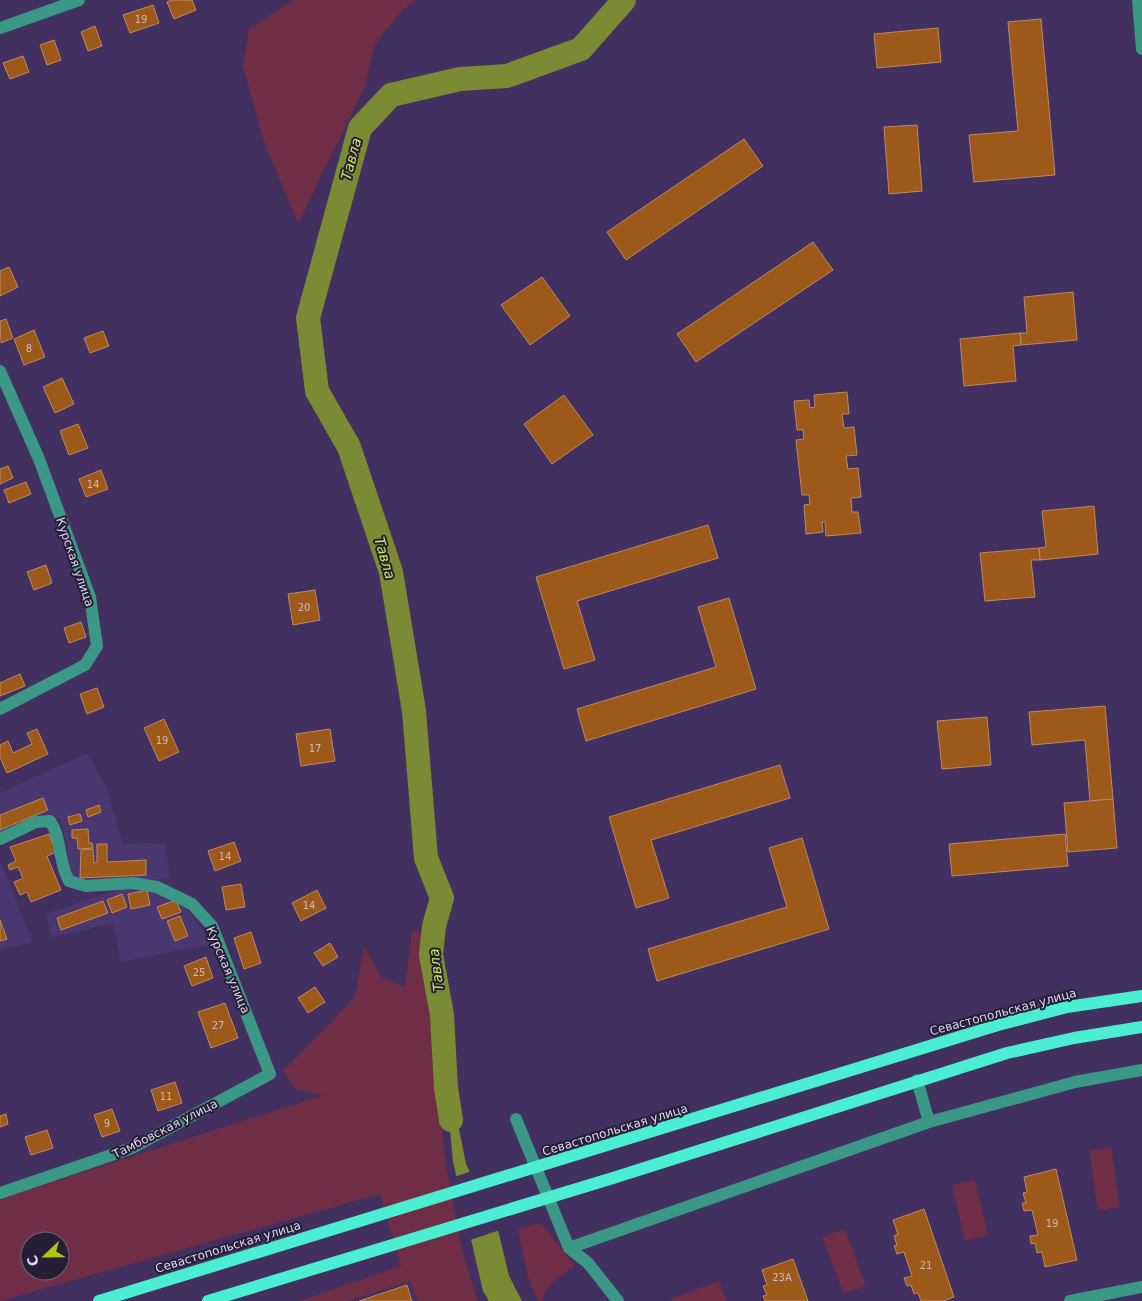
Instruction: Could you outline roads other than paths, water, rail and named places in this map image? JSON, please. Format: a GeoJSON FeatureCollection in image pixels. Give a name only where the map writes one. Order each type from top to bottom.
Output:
{"type":"FeatureCollection","features":[{"type":"Feature","properties":{"kind":"main road","name":"Севастопольская улица"},"geometry":{"type":"LineString","coordinates":[[99,1301],[603,1148],[998,1025],[1067,1007],[1142,996]]}},
{"type":"Feature","properties":{"kind":"main road"},"geometry":{"type":"LineString","coordinates":[[208,1301],[613,1178],[1007,1053],[1074,1038],[1142,1027]]}},
{"type":"Feature","properties":{"kind":"street"},"geometry":{"type":"LineString","coordinates":[[0,28],[79,0]]}},
{"type":"Feature","properties":{"kind":"street"},"geometry":{"type":"LineString","coordinates":[[1138,0],[1142,48]]}},
{"type":"Feature","properties":{"kind":"street","name":"Курская улица"},"geometry":{"type":"LineString","coordinates":[[0,370],[39,459],[90,597],[97,646],[85,665],[0,709]]}},
{"type":"Feature","properties":{"kind":"street","name":"Курская улица"},"geometry":{"type":"LineString","coordinates":[[0,839],[36,822],[50,821],[55,828],[62,869],[69,882],[86,886],[133,883],[157,887],[192,904],[212,926],[270,1074]]}},
{"type":"Feature","properties":{"kind":"street"},"geometry":{"type":"LineString","coordinates":[[569,1248],[928,1122],[1075,1082],[1142,1070]]}},
{"type":"Feature","properties":{"kind":"street","name":"Тамбовская улица"},"geometry":{"type":"LineString","coordinates":[[0,1193],[132,1148],[270,1074]]}},
{"type":"Feature","properties":{"kind":"street"},"geometry":{"type":"LineString","coordinates":[[917,1080],[928,1122]]}},
{"type":"Feature","properties":{"kind":"street"},"geometry":{"type":"LineString","coordinates":[[516,1119],[569,1248],[588,1263],[618,1301]]}},
{"type":"Feature","properties":{"kind":"street"},"geometry":{"type":"LineString","coordinates":[[1070,1301],[1142,1287]]}},
{"type":"Feature","properties":{"kind":"waterway","name":"Тавла"},"geometry":{"type":"LineString","coordinates":[[451,1120],[446,1088],[442,1015],[431,955],[434,926],[442,898],[426,858],[414,711],[391,572],[349,447],[317,391],[308,318],[360,128],[391,95],[460,79],[507,76],[581,49],[624,0]]}}]}
